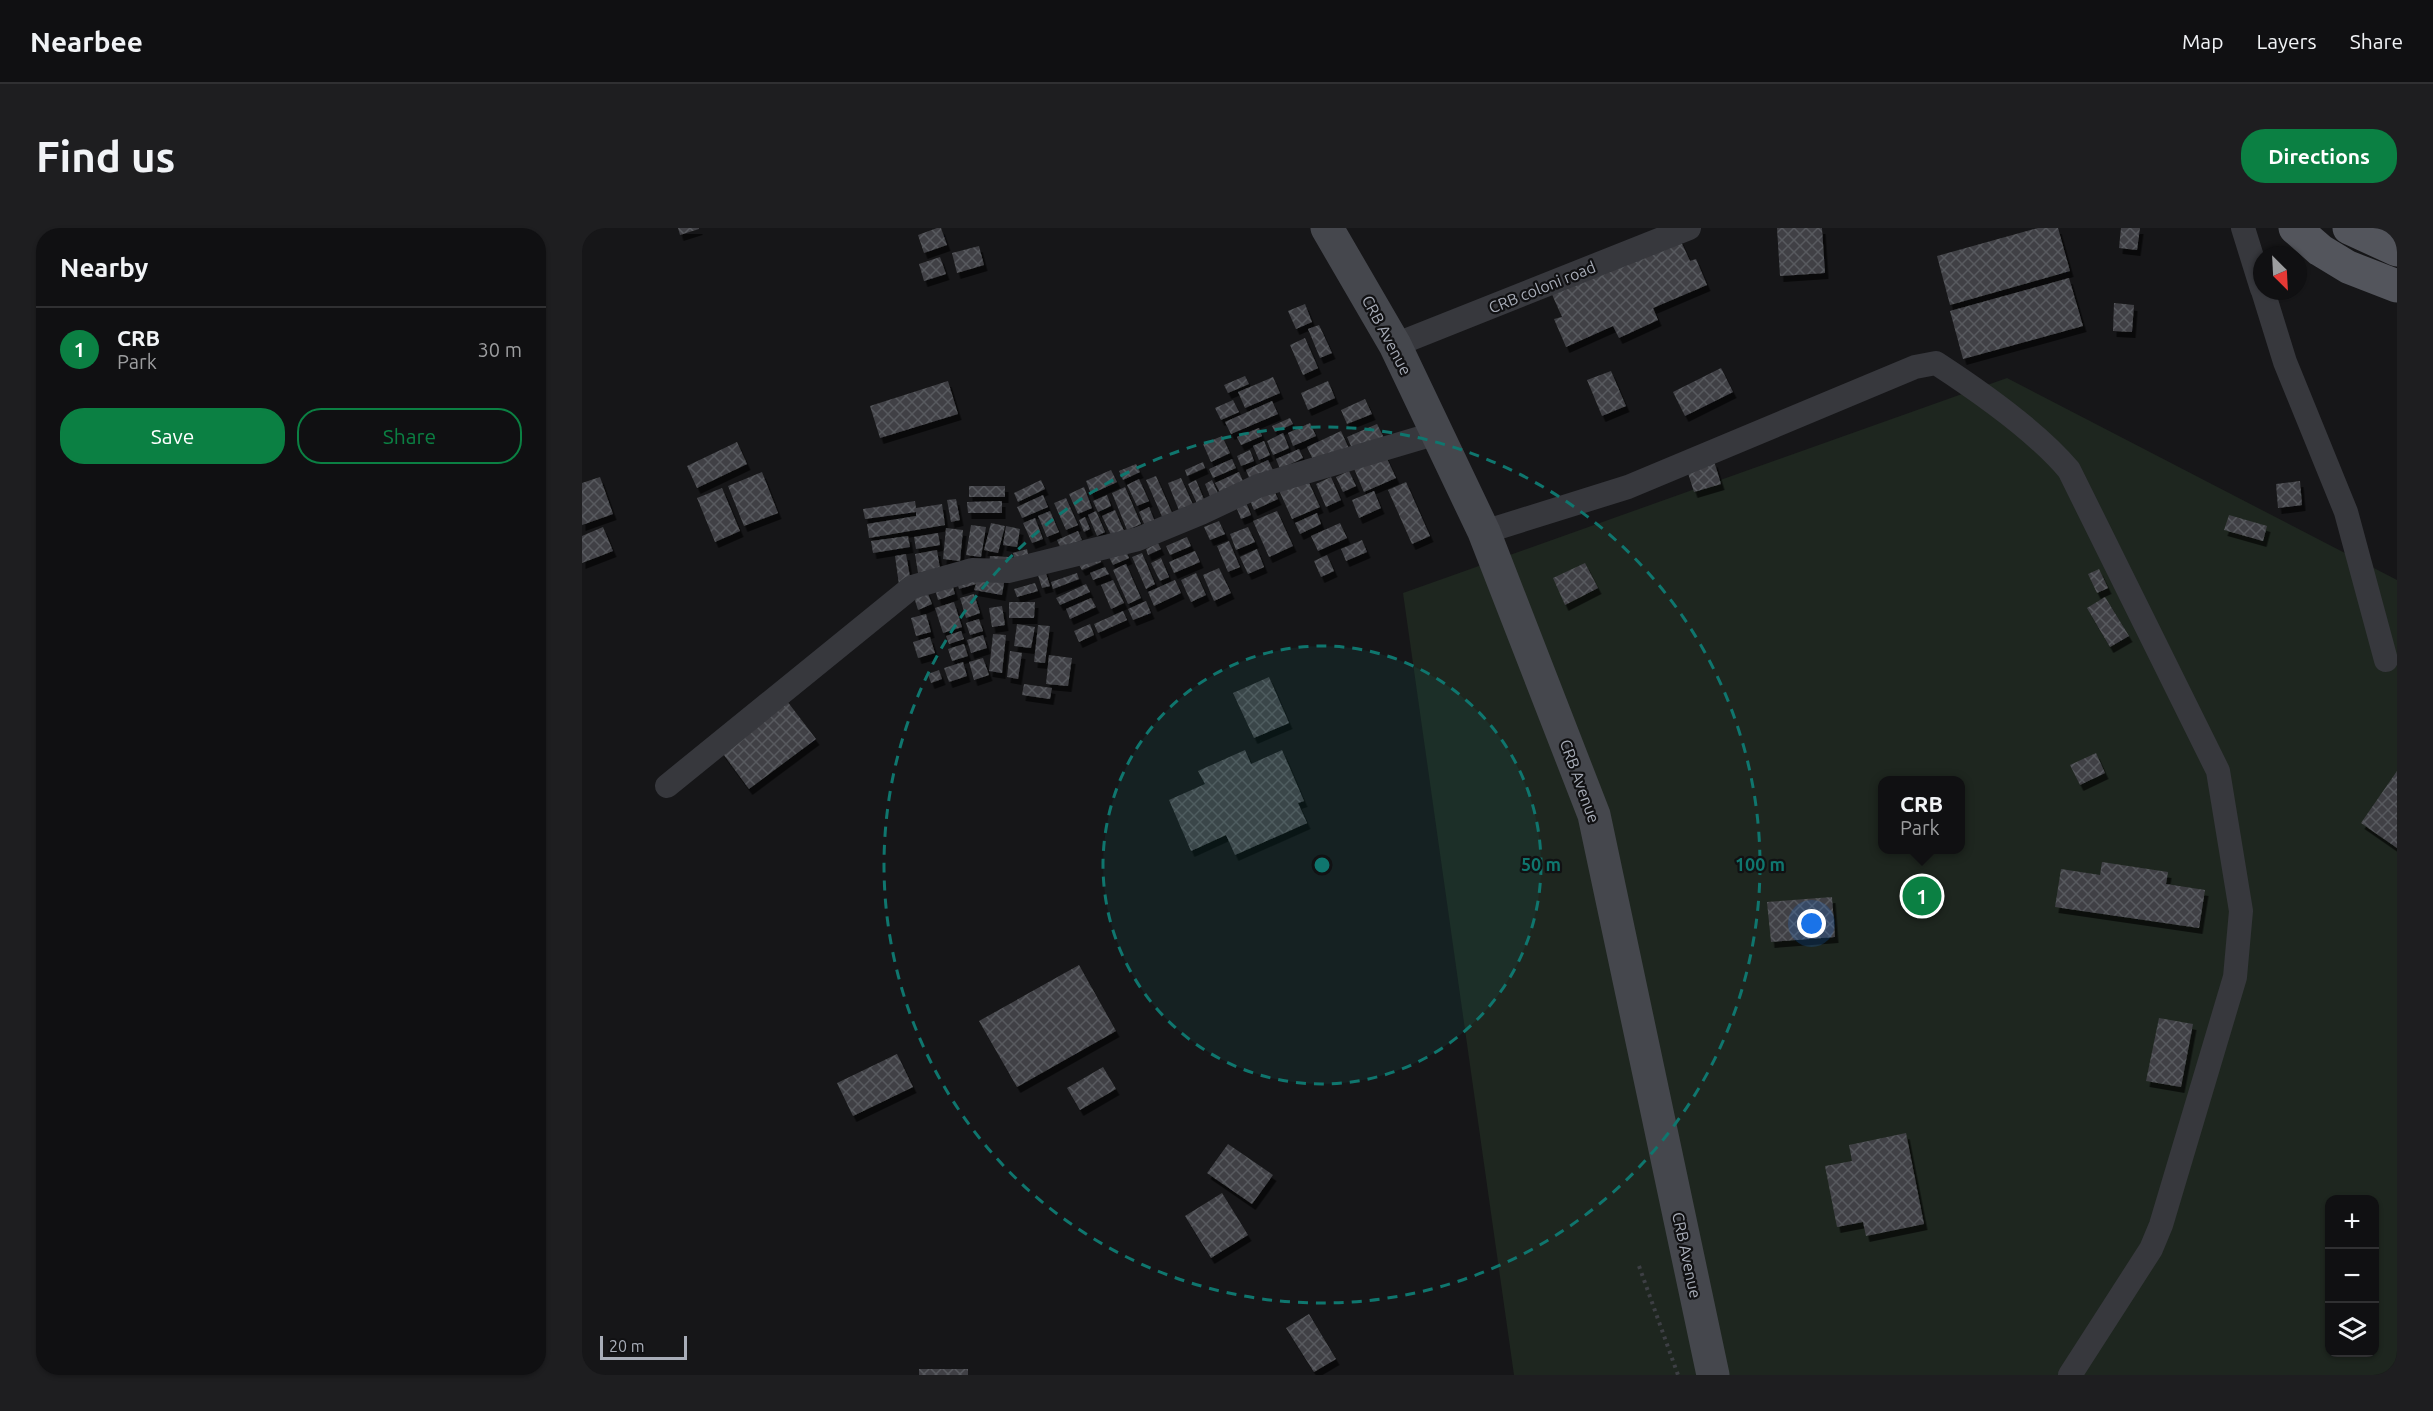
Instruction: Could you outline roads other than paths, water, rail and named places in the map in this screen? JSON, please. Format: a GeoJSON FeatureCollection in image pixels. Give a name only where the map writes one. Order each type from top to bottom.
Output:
{"type":"FeatureCollection","features":[{"type":"Feature","properties":{"kind":"main road","name":"CRB Avenue"},"geometry":{"type":"LineString","coordinates":[[1327,228],[1395,345],[1484,531],[1594,815],[1713,1375]]}},
{"type":"Feature","properties":{"kind":"main road"},"geometry":{"type":"LineString","coordinates":[[2295,228],[2320,250],[2348,267],[2397,286]]}},
{"type":"Feature","properties":{"kind":"main road"},"geometry":{"type":"LineString","coordinates":[[2349,228],[2390,248]]}},
{"type":"Feature","properties":{"kind":"street","name":"CRB coloni road"},"geometry":{"type":"LineString","coordinates":[[1395,345],[1689,228]]}},
{"type":"Feature","properties":{"kind":"street"},"geometry":{"type":"LineString","coordinates":[[2244,228],[2253,259]]}},
{"type":"Feature","properties":{"kind":"street"},"geometry":{"type":"LineString","coordinates":[[2265,300],[2284,362],[2346,512],[2386,660]]}},
{"type":"Feature","properties":{"kind":"street"},"geometry":{"type":"LineString","coordinates":[[1484,531],[1628,487],[1916,367],[1936,363],[2052,450],[2069,470],[2218,771],[2241,911],[2235,977],[2161,1225],[2151,1249],[2070,1375]]}},
{"type":"Feature","properties":{"kind":"street"},"geometry":{"type":"LineString","coordinates":[[667,786],[912,587],[972,570],[1008,571],[1138,539],[1258,486],[1437,433]]}},
{"type":"Feature","properties":{"kind":"place","name":"CRB"},"geometry":{"type":"Point","coordinates":[1922,896]}}]}
